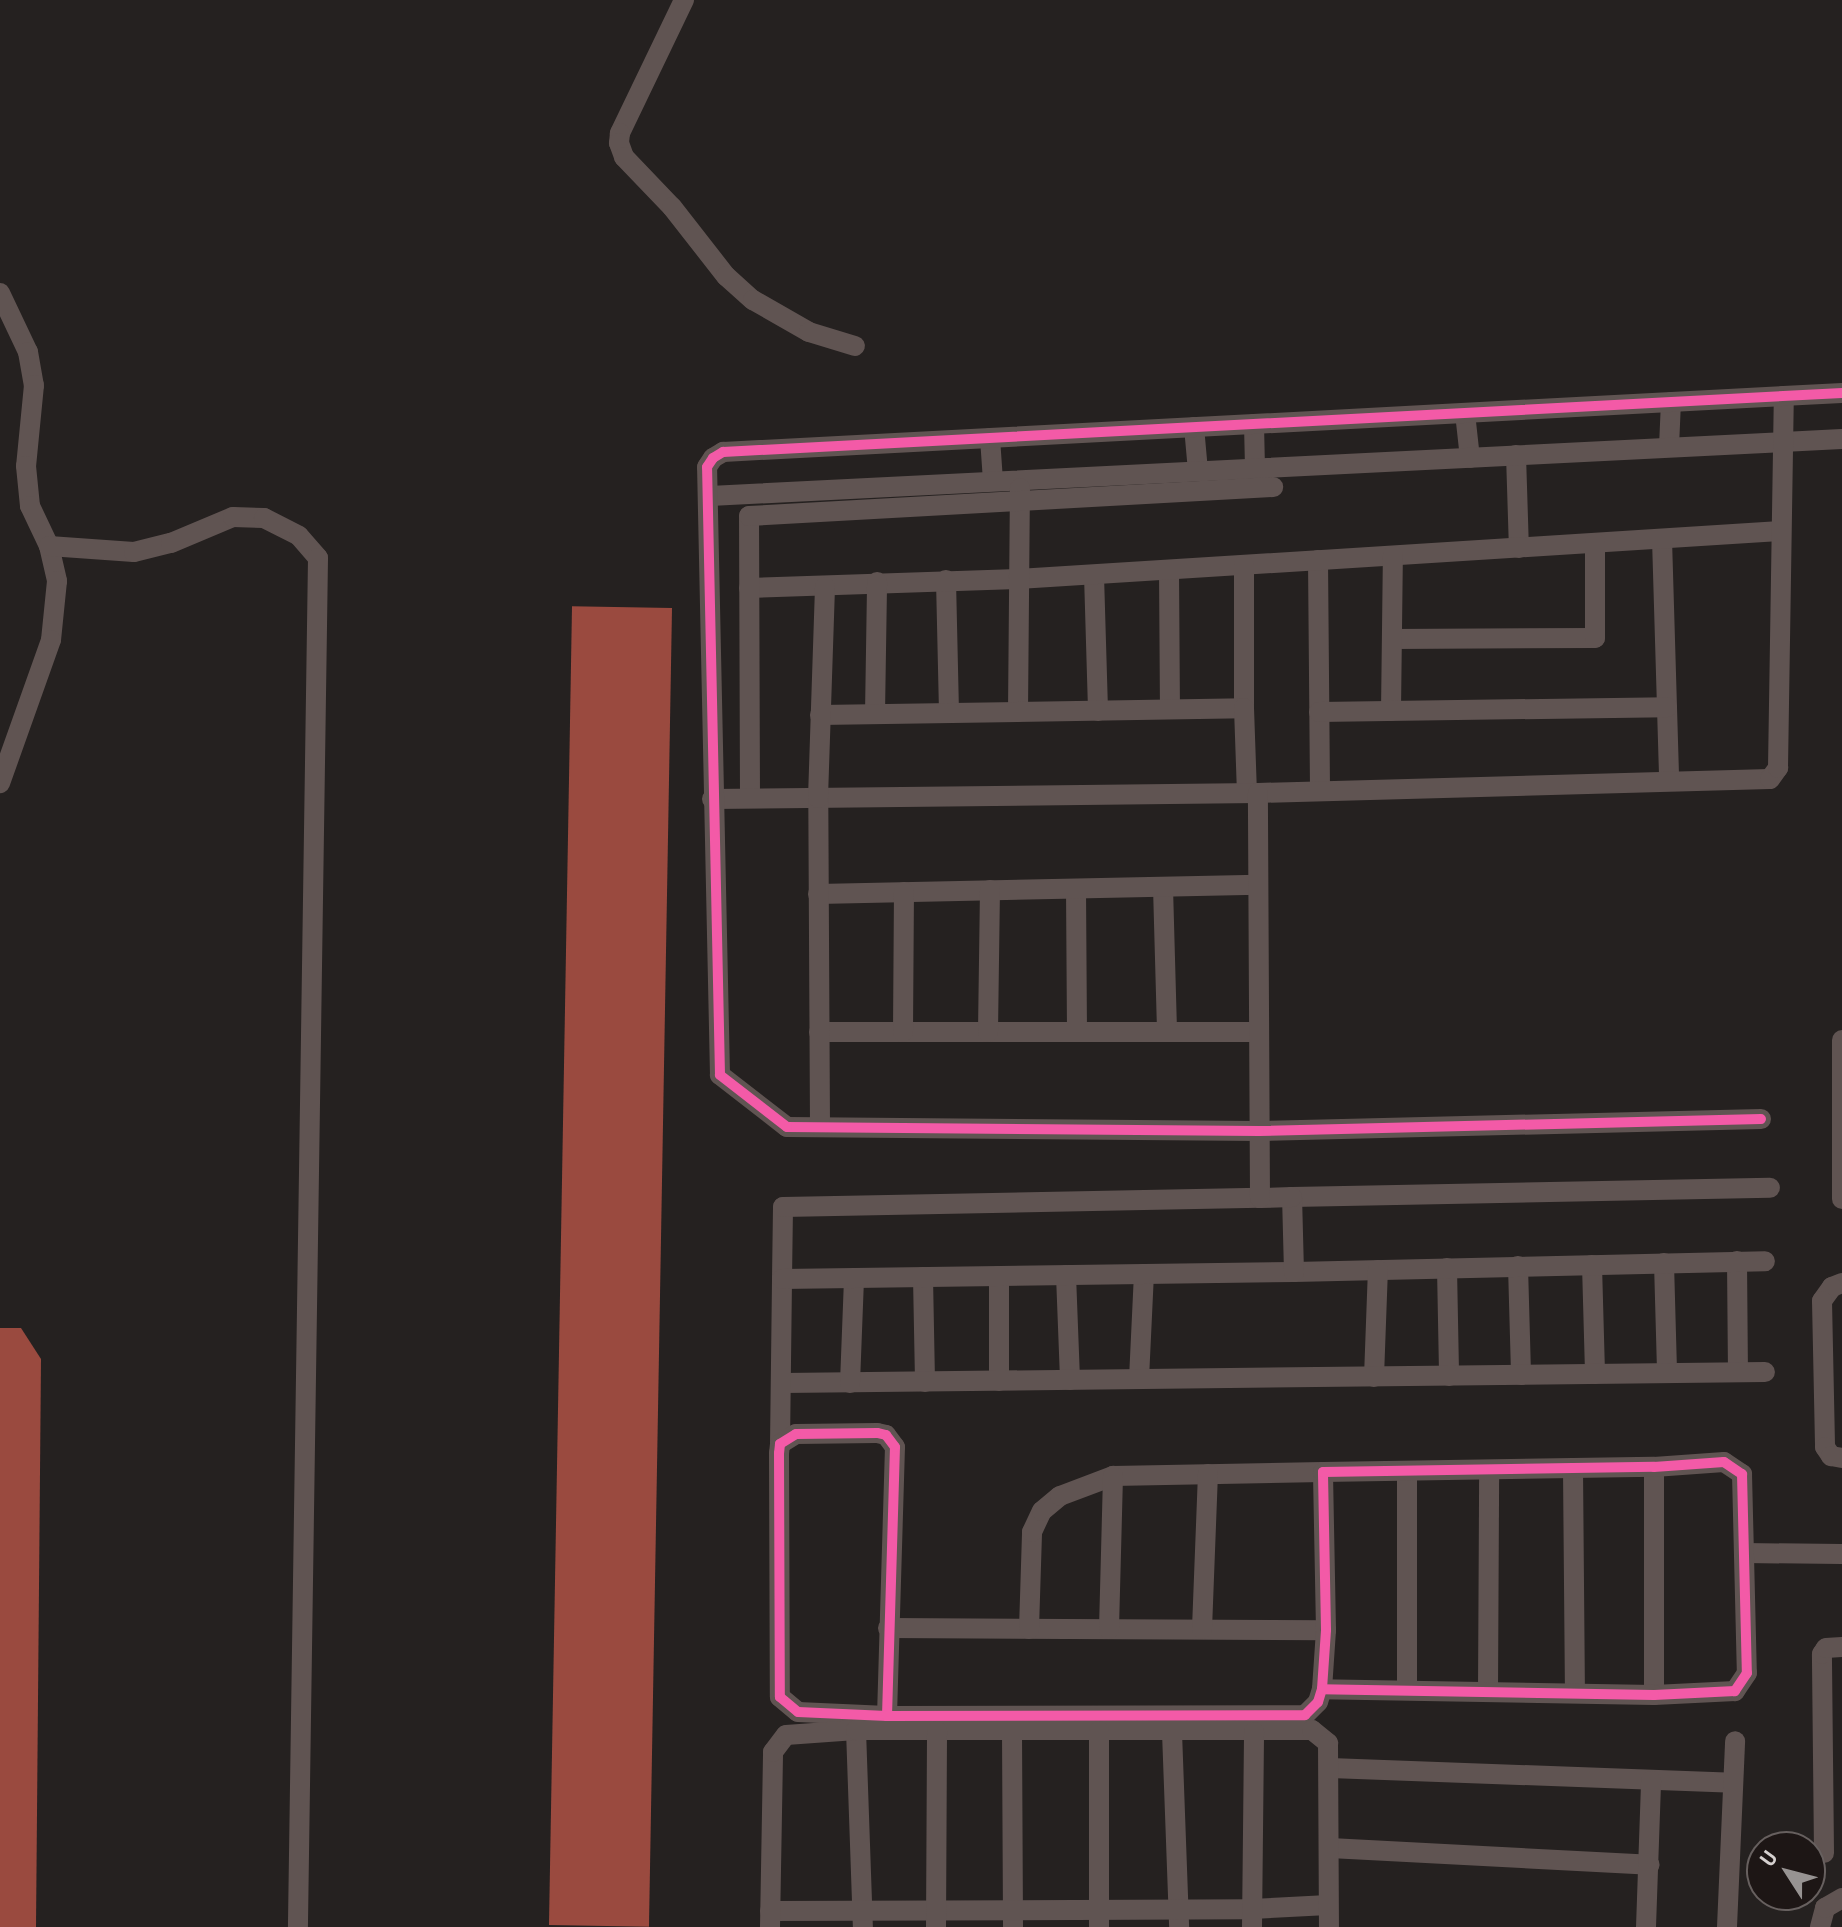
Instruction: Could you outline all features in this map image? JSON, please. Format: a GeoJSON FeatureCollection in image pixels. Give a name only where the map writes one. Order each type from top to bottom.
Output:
{"type":"FeatureCollection","features":[{"type":"Feature","properties":{"kind":"street"},"geometry":{"type":"LineString","coordinates":[[684,0],[620,133],[619,143],[624,157],[672,207],[726,276],[753,300],[809,332],[855,346]]}},
{"type":"Feature","properties":{"kind":"street"},"geometry":{"type":"LineString","coordinates":[[0,293],[28,352],[32,374],[27,486],[30,506],[49,546],[57,581],[51,640],[0,783]]}},
{"type":"Feature","properties":{"kind":"street"},"geometry":{"type":"LineString","coordinates":[[1761,1119],[1259,1131],[787,1127],[720,1075],[707,467],[713,458],[723,452],[1842,393]]}},
{"type":"Feature","properties":{"kind":"street"},"geometry":{"type":"LineString","coordinates":[[712,799],[1252,793],[1770,779],[1775,775],[1784,396]]}},
{"type":"Feature","properties":{"kind":"street"},"geometry":{"type":"LineString","coordinates":[[1669,447],[1671,402]]}},
{"type":"Feature","properties":{"kind":"street"},"geometry":{"type":"LineString","coordinates":[[1465,413],[1470,458]]}},
{"type":"Feature","properties":{"kind":"street"},"geometry":{"type":"LineString","coordinates":[[1254,424],[1255,468]]}},
{"type":"Feature","properties":{"kind":"street"},"geometry":{"type":"LineString","coordinates":[[1194,427],[1198,471]]}},
{"type":"Feature","properties":{"kind":"street"},"geometry":{"type":"LineString","coordinates":[[990,438],[993,481]]}},
{"type":"Feature","properties":{"kind":"street"},"geometry":{"type":"LineString","coordinates":[[750,798],[749,516],[1198,471],[1842,439]]}},
{"type":"Feature","properties":{"kind":"street"},"geometry":{"type":"LineString","coordinates":[[1516,455],[1519,548]]}},
{"type":"Feature","properties":{"kind":"street"},"geometry":{"type":"LineString","coordinates":[[710,496],[993,481],[1020,490],[1273,487]]}},
{"type":"Feature","properties":{"kind":"street"},"geometry":{"type":"LineString","coordinates":[[1018,712],[1020,490]]}},
{"type":"Feature","properties":{"kind":"street"},"geometry":{"type":"LineString","coordinates":[[49,546],[134,552],[171,543],[233,517],[264,518],[299,536],[318,558],[298,1927]]}},
{"type":"Feature","properties":{"kind":"street"},"geometry":{"type":"LineString","coordinates":[[749,588],[1094,575],[1780,531]]}},
{"type":"Feature","properties":{"kind":"street"},"geometry":{"type":"LineString","coordinates":[[1662,539],[1669,781]]}},
{"type":"Feature","properties":{"kind":"street"},"geometry":{"type":"LineString","coordinates":[[1392,639],[1595,638],[1595,543]]}},
{"type":"Feature","properties":{"kind":"street"},"geometry":{"type":"LineString","coordinates":[[1391,711],[1393,556]]}},
{"type":"Feature","properties":{"kind":"street"},"geometry":{"type":"LineString","coordinates":[[1318,560],[1320,791]]}},
{"type":"Feature","properties":{"kind":"street"},"geometry":{"type":"LineString","coordinates":[[1244,565],[1244,708],[1258,885],[1260,1198]]}},
{"type":"Feature","properties":{"kind":"street"},"geometry":{"type":"LineString","coordinates":[[1169,570],[1170,709]]}},
{"type":"Feature","properties":{"kind":"street"},"geometry":{"type":"LineString","coordinates":[[1094,575],[1098,711]]}},
{"type":"Feature","properties":{"kind":"street"},"geometry":{"type":"LineString","coordinates":[[946,580],[949,713]]}},
{"type":"Feature","properties":{"kind":"street"},"geometry":{"type":"LineString","coordinates":[[875,714],[877,582]]}},
{"type":"Feature","properties":{"kind":"street"},"geometry":{"type":"LineString","coordinates":[[820,1127],[818,798],[825,587]]}},
{"type":"Feature","properties":{"kind":"street"},"geometry":{"type":"LineString","coordinates":[[1319,712],[1667,707]]}},
{"type":"Feature","properties":{"kind":"street"},"geometry":{"type":"LineString","coordinates":[[820,715],[1244,708]]}},
{"type":"Feature","properties":{"kind":"street"},"geometry":{"type":"LineString","coordinates":[[818,894],[1258,885]]}},
{"type":"Feature","properties":{"kind":"street"},"geometry":{"type":"LineString","coordinates":[[1163,887],[1167,1032]]}},
{"type":"Feature","properties":{"kind":"street"},"geometry":{"type":"LineString","coordinates":[[1076,889],[1077,1032]]}},
{"type":"Feature","properties":{"kind":"street"},"geometry":{"type":"LineString","coordinates":[[988,1032],[990,890]]}},
{"type":"Feature","properties":{"kind":"street"},"geometry":{"type":"LineString","coordinates":[[903,1032],[904,892]]}},
{"type":"Feature","properties":{"kind":"street"},"geometry":{"type":"LineString","coordinates":[[819,1032],[1257,1032]]}},
{"type":"Feature","properties":{"kind":"street"},"geometry":{"type":"LineString","coordinates":[[1842,1042],[1842,1199]]}},
{"type":"Feature","properties":{"kind":"street"},"geometry":{"type":"LineString","coordinates":[[1323,1472],[1326,1630],[1322,1689],[1314,1709],[1295,1718],[887,1716],[798,1712],[780,1697],[783,1207],[1770,1188]]}},
{"type":"Feature","properties":{"kind":"street"},"geometry":{"type":"LineString","coordinates":[[1292,1197],[1294,1272]]}},
{"type":"Feature","properties":{"kind":"street"},"geometry":{"type":"LineString","coordinates":[[1737,1261],[1738,1372]]}},
{"type":"Feature","properties":{"kind":"street"},"geometry":{"type":"LineString","coordinates":[[782,1279],[1765,1261]]}},
{"type":"Feature","properties":{"kind":"street"},"geometry":{"type":"LineString","coordinates":[[1664,1263],[1667,1373]]}},
{"type":"Feature","properties":{"kind":"street"},"geometry":{"type":"LineString","coordinates":[[1592,1265],[1595,1374]]}},
{"type":"Feature","properties":{"kind":"street"},"geometry":{"type":"LineString","coordinates":[[1518,1266],[1521,1375]]}},
{"type":"Feature","properties":{"kind":"street"},"geometry":{"type":"LineString","coordinates":[[1447,1268],[1449,1376]]}},
{"type":"Feature","properties":{"kind":"street"},"geometry":{"type":"LineString","coordinates":[[1374,1377],[1378,1270]]}},
{"type":"Feature","properties":{"kind":"street"},"geometry":{"type":"LineString","coordinates":[[1139,1379],[1144,1274]]}},
{"type":"Feature","properties":{"kind":"street"},"geometry":{"type":"LineString","coordinates":[[1066,1275],[1070,1380]]}},
{"type":"Feature","properties":{"kind":"street"},"geometry":{"type":"LineString","coordinates":[[999,1276],[999,1381]]}},
{"type":"Feature","properties":{"kind":"street"},"geometry":{"type":"LineString","coordinates":[[923,1277],[925,1382]]}},
{"type":"Feature","properties":{"kind":"street"},"geometry":{"type":"LineString","coordinates":[[850,1383],[854,1278]]}},
{"type":"Feature","properties":{"kind":"street"},"geometry":{"type":"LineString","coordinates":[[1842,1283],[1832,1287],[1822,1301],[1825,1447],[1831,1456],[1842,1458]]}},
{"type":"Feature","properties":{"kind":"street"},"geometry":{"type":"LineString","coordinates":[[783,1383],[1765,1372]]}},
{"type":"Feature","properties":{"kind":"street"},"geometry":{"type":"LineString","coordinates":[[780,1444],[796,1434],[877,1433],[891,1439],[896,1460],[887,1716]]}},
{"type":"Feature","properties":{"kind":"street"},"geometry":{"type":"LineString","coordinates":[[1029,1629],[1032,1532],[1036,1518],[1060,1496],[1113,1476],[1573,1469],[1724,1462],[1738,1470],[1745,1479],[1744,1681],[1735,1691],[1654,1695],[1322,1689]]}},
{"type":"Feature","properties":{"kind":"street"},"geometry":{"type":"LineString","coordinates":[[1654,1467],[1654,1695]]}},
{"type":"Feature","properties":{"kind":"street"},"geometry":{"type":"LineString","coordinates":[[1573,1469],[1575,1693]]}},
{"type":"Feature","properties":{"kind":"street"},"geometry":{"type":"LineString","coordinates":[[1488,1692],[1489,1470]]}},
{"type":"Feature","properties":{"kind":"street"},"geometry":{"type":"LineString","coordinates":[[1407,1471],[1407,1690]]}},
{"type":"Feature","properties":{"kind":"street"},"geometry":{"type":"LineString","coordinates":[[1202,1629],[1208,1474]]}},
{"type":"Feature","properties":{"kind":"street"},"geometry":{"type":"LineString","coordinates":[[1109,1629],[1113,1476]]}},
{"type":"Feature","properties":{"kind":"street"},"geometry":{"type":"LineString","coordinates":[[1744,1553],[1842,1554]]}},
{"type":"Feature","properties":{"kind":"street"},"geometry":{"type":"LineString","coordinates":[[888,1628],[1326,1630]]}},
{"type":"Feature","properties":{"kind":"street"},"geometry":{"type":"LineString","coordinates":[[1826,1846],[1833,1821],[1822,1654],[1826,1648],[1842,1647]]}},
{"type":"Feature","properties":{"kind":"street"},"geometry":{"type":"LineString","coordinates":[[856,1730],[864,1919]]}},
{"type":"Feature","properties":{"kind":"street"},"geometry":{"type":"LineString","coordinates":[[1328,1905],[1252,1918],[770,1919],[775,1744],[795,1732],[856,1730],[1319,1733],[1328,1743],[1330,1768],[1329,1927]]}},
{"type":"Feature","properties":{"kind":"street"},"geometry":{"type":"LineString","coordinates":[[936,1919],[937,1731]]}},
{"type":"Feature","properties":{"kind":"street"},"geometry":{"type":"LineString","coordinates":[[1012,1731],[1013,1918]]}},
{"type":"Feature","properties":{"kind":"street"},"geometry":{"type":"LineString","coordinates":[[1099,1731],[1099,1918]]}},
{"type":"Feature","properties":{"kind":"street"},"geometry":{"type":"LineString","coordinates":[[1172,1732],[1178,1918]]}},
{"type":"Feature","properties":{"kind":"street"},"geometry":{"type":"LineString","coordinates":[[1252,1918],[1254,1732]]}},
{"type":"Feature","properties":{"kind":"street"},"geometry":{"type":"LineString","coordinates":[[1727,1927],[1735,1741]]}},
{"type":"Feature","properties":{"kind":"street"},"geometry":{"type":"LineString","coordinates":[[1330,1768],[1733,1783]]}},
{"type":"Feature","properties":{"kind":"street"},"geometry":{"type":"LineString","coordinates":[[1646,1927],[1651,1781]]}},
{"type":"Feature","properties":{"kind":"street"},"geometry":{"type":"LineString","coordinates":[[1330,1848],[1650,1865]]}},
{"type":"Feature","properties":{"kind":"street"},"geometry":{"type":"LineString","coordinates":[[1820,1927],[1825,1908],[1842,1898]]}},
{"type":"Feature","properties":{"kind":"shaded area"},"geometry":{"type":"Polygon","coordinates":[[[572,606],[672,608],[649,1927],[549,1925],[572,606]]]}},
{"type":"Feature","properties":{"kind":"shaded area"},"geometry":{"type":"Polygon","coordinates":[[[0,1328],[21,1328],[41,1359],[36,1927],[0,1927],[0,1328]]]}},
{"type":"Feature","properties":{"kind":"cycle path"},"geometry":{"type":"LineString","coordinates":[[1761,1119],[1259,1131],[787,1127],[720,1075],[707,467],[713,458],[723,452],[1842,393]]}},
{"type":"Feature","properties":{"kind":"cycle path"},"geometry":{"type":"LineString","coordinates":[[887,1716],[895,1447],[886,1435],[877,1433],[796,1434],[780,1444],[779,1453],[780,1697],[798,1712],[887,1716],[1305,1715],[1318,1702],[1322,1689],[1326,1630],[1323,1472],[1654,1467],[1724,1462],[1742,1474],[1747,1673],[1735,1691],[1654,1695],[1322,1689]]}}]}
